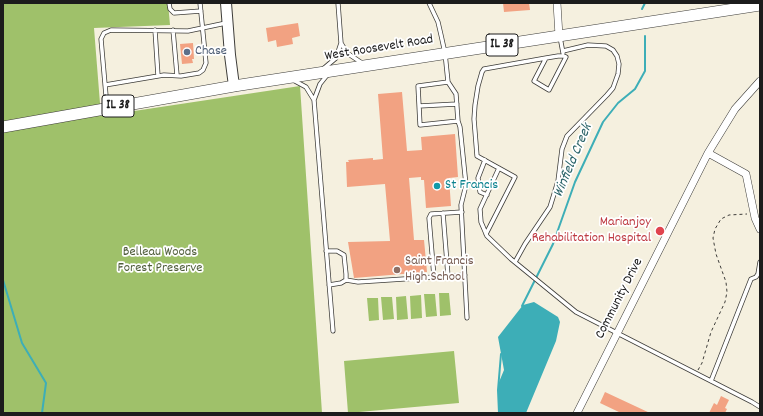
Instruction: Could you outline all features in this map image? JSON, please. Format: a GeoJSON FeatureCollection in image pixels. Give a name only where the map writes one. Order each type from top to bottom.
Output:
{"type":"FeatureCollection","features":[{"type":"Feature","properties":{"kind":"main road"},"geometry":{"type":"LineString","coordinates":[[226,3],[234,86]]}},
{"type":"Feature","properties":{"kind":"main road","name":"West Roosevelt Road"},"geometry":{"type":"LineString","coordinates":[[3,127],[234,86],[760,5]]}},
{"type":"Feature","properties":{"kind":"street"},"geometry":{"type":"LineString","coordinates":[[557,3],[560,36]]}},
{"type":"Feature","properties":{"kind":"street","name":"Community Drive"},"geometry":{"type":"LineString","coordinates":[[577,413],[708,153],[735,109],[760,81]]}},
{"type":"Feature","properties":{"kind":"street"},"geometry":{"type":"LineString","coordinates":[[708,153],[746,174],[754,214],[760,229]]}},
{"type":"Feature","properties":{"kind":"lane"},"geometry":{"type":"LineString","coordinates":[[169,3],[170,9],[174,13],[200,11]]}},
{"type":"Feature","properties":{"kind":"lane"},"geometry":{"type":"LineString","coordinates":[[105,85],[158,76],[199,73],[203,70],[206,63],[206,56],[200,3]]}},
{"type":"Feature","properties":{"kind":"lane"},"geometry":{"type":"LineString","coordinates":[[318,73],[336,58],[341,43],[338,3]]}},
{"type":"Feature","properties":{"kind":"lane"},"geometry":{"type":"LineString","coordinates":[[429,3],[438,22],[445,54],[448,82],[456,94],[458,122],[460,127],[466,185],[461,205],[467,318]]}},
{"type":"Feature","properties":{"kind":"lane"},"geometry":{"type":"LineString","coordinates":[[107,108],[101,39],[104,33],[111,30],[188,31],[227,23]]}},
{"type":"Feature","properties":{"kind":"lane"},"geometry":{"type":"LineString","coordinates":[[155,30],[158,76]]}},
{"type":"Feature","properties":{"kind":"lane"},"geometry":{"type":"LineString","coordinates":[[173,30],[177,75]]}},
{"type":"Feature","properties":{"kind":"lane"},"geometry":{"type":"LineString","coordinates":[[546,58],[534,81],[550,90],[566,57],[564,56],[560,36]]}},
{"type":"Feature","properties":{"kind":"lane"},"geometry":{"type":"LineString","coordinates":[[341,43],[347,53],[366,66]]}},
{"type":"Feature","properties":{"kind":"lane"},"geometry":{"type":"LineString","coordinates":[[515,262],[525,244],[550,207],[558,181],[562,149],[567,136],[608,95],[618,74],[619,64],[617,56],[613,50],[606,46],[588,45],[563,51]]}},
{"type":"Feature","properties":{"kind":"lane"},"geometry":{"type":"LineString","coordinates":[[486,234],[515,177],[477,156],[474,118],[478,86],[482,72],[484,69],[564,56]]}},
{"type":"Feature","properties":{"kind":"lane"},"geometry":{"type":"LineString","coordinates":[[330,71],[320,84],[314,100],[333,331]]}},
{"type":"Feature","properties":{"kind":"lane"},"geometry":{"type":"LineString","coordinates":[[288,78],[306,87],[314,100]]}},
{"type":"Feature","properties":{"kind":"lane"},"geometry":{"type":"LineString","coordinates":[[448,82],[418,86],[420,125],[458,122]]}},
{"type":"Feature","properties":{"kind":"lane"},"geometry":{"type":"LineString","coordinates":[[419,106],[457,104]]}},
{"type":"Feature","properties":{"kind":"lane"},"geometry":{"type":"LineString","coordinates":[[485,160],[478,178],[480,192],[487,195]]}},
{"type":"Feature","properties":{"kind":"lane"},"geometry":{"type":"LineString","coordinates":[[499,168],[480,209],[481,222],[486,234],[515,262],[576,312],[760,407]]}},
{"type":"Feature","properties":{"kind":"lane"},"geometry":{"type":"LineString","coordinates":[[434,277],[429,221],[432,214],[462,212]]}},
{"type":"Feature","properties":{"kind":"lane"},"geometry":{"type":"LineString","coordinates":[[443,214],[448,276]]}},
{"type":"Feature","properties":{"kind":"lane"},"geometry":{"type":"LineString","coordinates":[[326,251],[337,250],[344,255],[346,280]]}},
{"type":"Feature","properties":{"kind":"lane"},"geometry":{"type":"LineString","coordinates":[[711,381],[751,279],[756,277],[760,269],[760,262]]}},
{"type":"Feature","properties":{"kind":"lane"},"geometry":{"type":"LineString","coordinates":[[329,285],[342,283],[346,280],[358,282],[465,275]]}},
{"type":"Feature","properties":{"kind":"path"},"geometry":{"type":"LineString","coordinates":[[696,374],[702,363],[711,332],[725,302],[727,292],[726,282],[716,254],[713,238],[715,229],[721,219],[730,215],[754,214]]}},
{"type":"Feature","properties":{"kind":"green space","name":"Belleau Woods Forest Preserve"},"geometry":{"type":"Polygon","coordinates":[[[3,3],[168,3],[170,25],[94,28],[101,116],[300,86],[322,413],[3,413],[3,3]]]}},
{"type":"Feature","properties":{"kind":"green space"},"geometry":{"type":"Polygon","coordinates":[[[439,293],[449,293],[451,315],[440,316],[439,293]]]}},
{"type":"Feature","properties":{"kind":"green space"},"geometry":{"type":"Polygon","coordinates":[[[424,294],[435,294],[437,316],[426,317],[424,294]]]}},
{"type":"Feature","properties":{"kind":"green space"},"geometry":{"type":"Polygon","coordinates":[[[421,295],[422,318],[411,319],[410,296],[421,295]]]}},
{"type":"Feature","properties":{"kind":"green space"},"geometry":{"type":"Polygon","coordinates":[[[406,296],[408,319],[397,320],[396,297],[406,296]]]}},
{"type":"Feature","properties":{"kind":"green space"},"geometry":{"type":"Polygon","coordinates":[[[381,297],[392,297],[394,319],[383,320],[381,297]]]}},
{"type":"Feature","properties":{"kind":"green space"},"geometry":{"type":"Polygon","coordinates":[[[367,298],[378,298],[379,320],[369,321],[367,298]]]}},
{"type":"Feature","properties":{"kind":"green space"},"geometry":{"type":"Polygon","coordinates":[[[454,351],[459,403],[348,413],[344,361],[454,351]]]}},
{"type":"Feature","properties":{"kind":"water"},"geometry":{"type":"Polygon","coordinates":[[[534,302],[558,317],[560,322],[556,341],[526,413],[499,413],[499,382],[504,370],[498,337],[523,305],[534,302]]]}},
{"type":"Feature","properties":{"kind":"building"},"geometry":{"type":"Polygon","coordinates":[[[503,3],[529,3],[530,10],[504,12],[503,3]]]}},
{"type":"Feature","properties":{"kind":"building"},"geometry":{"type":"Polygon","coordinates":[[[298,23],[300,36],[292,38],[293,44],[277,47],[276,40],[268,42],[266,28],[298,23]]]}},
{"type":"Feature","properties":{"kind":"building","name":"Chase"},"geometry":{"type":"Polygon","coordinates":[[[193,43],[193,63],[182,64],[180,44],[193,43]]]}},
{"type":"Feature","properties":{"kind":"building","name":"St Francis"},"geometry":{"type":"Polygon","coordinates":[[[402,92],[407,151],[422,150],[421,137],[455,134],[458,177],[449,178],[451,206],[426,208],[424,180],[421,180],[421,177],[409,178],[414,240],[424,240],[427,272],[354,278],[348,242],[390,241],[385,184],[347,187],[346,162],[349,162],[348,160],[373,158],[373,160],[383,159],[378,94],[402,92]]]}},
{"type":"Feature","properties":{"kind":"building"},"geometry":{"type":"Polygon","coordinates":[[[605,392],[650,413],[621,413],[600,403],[605,392]]]}},
{"type":"Feature","properties":{"kind":"building"},"geometry":{"type":"Polygon","coordinates":[[[721,396],[729,400],[725,408],[727,409],[725,413],[709,413],[714,403],[717,405],[721,396]]]}},
{"type":"Feature","properties":{"kind":"waterway","name":"Winfield Creek"},"geometry":{"type":"LineString","coordinates":[[642,9],[645,3]]}},
{"type":"Feature","properties":{"kind":"waterway","name":"Winfield Creek"},"geometry":{"type":"LineString","coordinates":[[522,306],[553,244],[575,182],[603,122],[618,103],[635,89],[645,71],[645,36]]}},
{"type":"Feature","properties":{"kind":"waterway","name":"Winfield Creek"},"geometry":{"type":"LineString","coordinates":[[3,280],[22,343],[46,383],[42,413]]}},
{"type":"Feature","properties":{"kind":"waterway","name":"Winfield Creek"},"geometry":{"type":"LineString","coordinates":[[499,413],[498,390],[501,354]]}},
{"type":"Feature","properties":{"kind":"place","name":"Chase"},"geometry":{"type":"Point","coordinates":[187,52]}},
{"type":"Feature","properties":{"kind":"place","name":"St Francis"},"geometry":{"type":"Point","coordinates":[437,186]}},
{"type":"Feature","properties":{"kind":"place","name":"Marianjoy Rehabilitation Hospital"},"geometry":{"type":"Point","coordinates":[660,231]}},
{"type":"Feature","properties":{"kind":"place","name":"Saint Francis High School"},"geometry":{"type":"Point","coordinates":[397,270]}}]}
